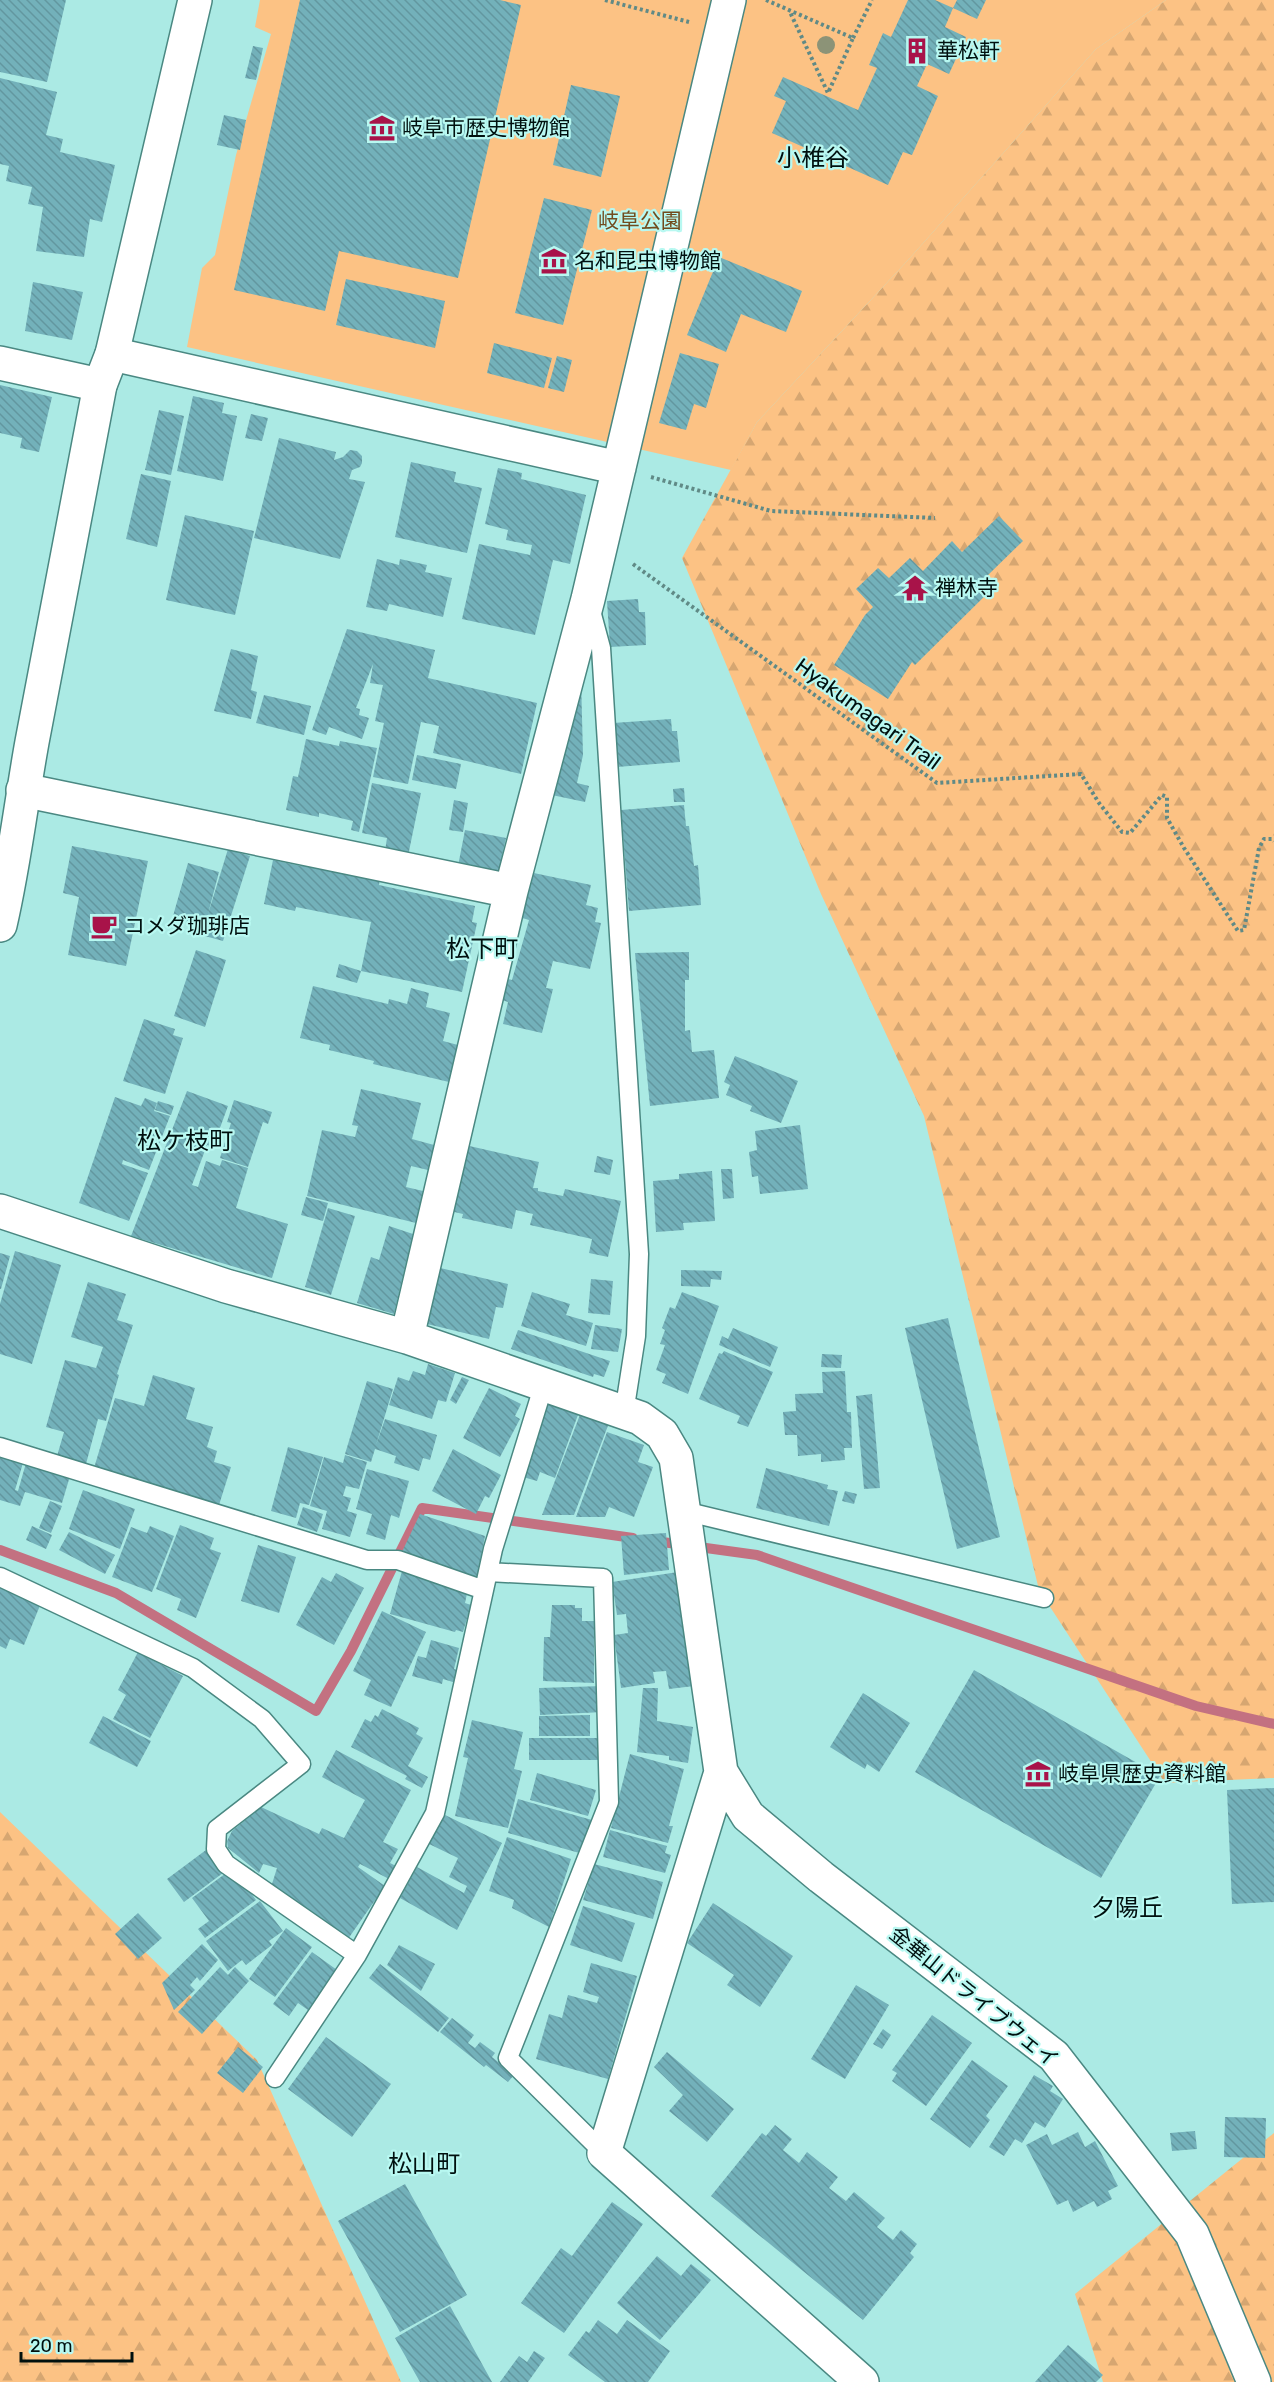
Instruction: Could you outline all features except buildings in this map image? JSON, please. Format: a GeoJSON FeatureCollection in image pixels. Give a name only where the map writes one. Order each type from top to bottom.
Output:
{"type":"FeatureCollection","features":[{"type":"Feature","properties":{"kind":"street"},"geometry":{"type":"LineString","coordinates":[[0,925],[9,885],[23,790],[100,385],[112,354],[195,0]]}},
{"type":"Feature","properties":{"kind":"street"},"geometry":{"type":"LineString","coordinates":[[407,1337],[512,891],[602,541],[725,15]]}},
{"type":"Feature","properties":{"kind":"street"},"geometry":{"type":"LineString","coordinates":[[112,354],[619,468]]}},
{"type":"Feature","properties":{"kind":"street"},"geometry":{"type":"LineString","coordinates":[[0,363],[100,385]]}},
{"type":"Feature","properties":{"kind":"street"},"geometry":{"type":"LineString","coordinates":[[23,790],[512,891]]}},
{"type":"Feature","properties":{"kind":"street"},"geometry":{"type":"LineString","coordinates":[[0,1211],[226,1286],[407,1337],[640,1418],[662,1434],[676,1458],[721,1772],[604,2153],[862,2382]]}},
{"type":"Feature","properties":{"kind":"street","name":"金華山ドライブウェイ"},"geometry":{"type":"LineString","coordinates":[[721,1772],[748,1816],[821,1877],[1054,2056],[1192,2234],[1254,2382]]}},
{"type":"Feature","properties":{"kind":"lane"},"geometry":{"type":"LineString","coordinates":[[588,599],[601,648],[639,1254],[636,1336],[624,1413]]}},
{"type":"Feature","properties":{"kind":"lane"},"geometry":{"type":"LineString","coordinates":[[275,2078],[357,1955],[435,1813],[493,1548],[544,1384]]}},
{"type":"Feature","properties":{"kind":"lane"},"geometry":{"type":"LineString","coordinates":[[0,1447],[367,1560],[398,1560],[484,1590]]}},
{"type":"Feature","properties":{"kind":"lane"},"geometry":{"type":"LineString","coordinates":[[684,1511],[1044,1598]]}},
{"type":"Feature","properties":{"kind":"lane"},"geometry":{"type":"LineString","coordinates":[[488,1572],[603,1578],[609,1802],[508,2058],[604,2153]]}},
{"type":"Feature","properties":{"kind":"lane"},"geometry":{"type":"LineString","coordinates":[[0,1577],[193,1668],[262,1719],[301,1764],[217,1829],[216,1850],[226,1863],[357,1955]]}},
{"type":"Feature","properties":{"kind":"path"},"geometry":{"type":"LineString","coordinates":[[605,0],[725,15]]}},
{"type":"Feature","properties":{"kind":"path"},"geometry":{"type":"LineString","coordinates":[[766,0],[853,38]]}},
{"type":"Feature","properties":{"kind":"path"},"geometry":{"type":"LineString","coordinates":[[789,10],[828,93],[872,0]]}},
{"type":"Feature","properties":{"kind":"path"},"geometry":{"type":"LineString","coordinates":[[619,468],[771,511],[935,518]]}},
{"type":"Feature","properties":{"kind":"path","name":"Hyakumagari Trail"},"geometry":{"type":"LineString","coordinates":[[602,541],[937,783],[1081,774],[1099,803],[1122,832],[1130,833],[1162,795],[1167,797],[1167,818],[1238,931],[1244,930],[1259,848],[1264,839],[1274,841]]}},
{"type":"Feature","properties":{"kind":"green space","name":"岐阜公園"},"geometry":{"type":"Polygon","coordinates":[[[260,0],[1166,0],[1096,49],[909,259],[757,422],[731,470],[187,347],[202,268],[215,255],[236,155],[271,34],[255,27],[260,0]]]}},
{"type":"Feature","properties":{"kind":"green space"},"geometry":{"type":"Polygon","coordinates":[[[1166,0],[1274,0],[1274,1778],[1165,1783],[1039,1590],[924,1116],[821,894],[682,558],[757,422],[909,259],[1096,49],[1166,0]]]}},
{"type":"Feature","properties":{"kind":"green space"},"geometry":{"type":"Polygon","coordinates":[[[0,1812],[257,2060],[401,2382],[0,2382],[0,1812]]]}},
{"type":"Feature","properties":{"kind":"green space"},"geometry":{"type":"Polygon","coordinates":[[[1274,2133],[1274,2382],[1103,2382],[1075,2294],[1274,2133]]]}},
{"type":"Feature","properties":{"kind":"waterway"},"geometry":{"type":"LineString","coordinates":[[0,1550],[116,1593],[316,1711],[351,1651],[422,1508],[633,1538]]}},
{"type":"Feature","properties":{"kind":"waterway"},"geometry":{"type":"LineString","coordinates":[[655,1541],[757,1555],[1196,1706],[1274,1724]]}},
{"type":"Feature","properties":{"kind":"place","name":"華松軒"},"geometry":{"type":"Point","coordinates":[917,51]}},
{"type":"Feature","properties":{"kind":"place","name":"岐阜市歴史博物館"},"geometry":{"type":"Point","coordinates":[382,128]}},
{"type":"Feature","properties":{"kind":"place","name":"名和昆虫博物館"},"geometry":{"type":"Point","coordinates":[554,261]}},
{"type":"Feature","properties":{"kind":"place","name":"禅林寺"},"geometry":{"type":"Point","coordinates":[915,588]}},
{"type":"Feature","properties":{"kind":"place","name":"コメダ珈琲店"},"geometry":{"type":"Point","coordinates":[104,926]}},
{"type":"Feature","properties":{"kind":"place","name":"岐阜県歴史資料館"},"geometry":{"type":"Point","coordinates":[1038,1774]}},
{"type":"Feature","properties":{"kind":"district","name":"小椎谷"},"geometry":{"type":"Point","coordinates":[813,158]}},
{"type":"Feature","properties":{"kind":"district","name":"松下町"},"geometry":{"type":"Point","coordinates":[482,949]}},
{"type":"Feature","properties":{"kind":"district","name":"松ケ枝町"},"geometry":{"type":"Point","coordinates":[185,1141]}},
{"type":"Feature","properties":{"kind":"district","name":"夕陽丘"},"geometry":{"type":"Point","coordinates":[1127,1908]}},
{"type":"Feature","properties":{"kind":"district","name":"松山町"},"geometry":{"type":"Point","coordinates":[424,2164]}}]}
